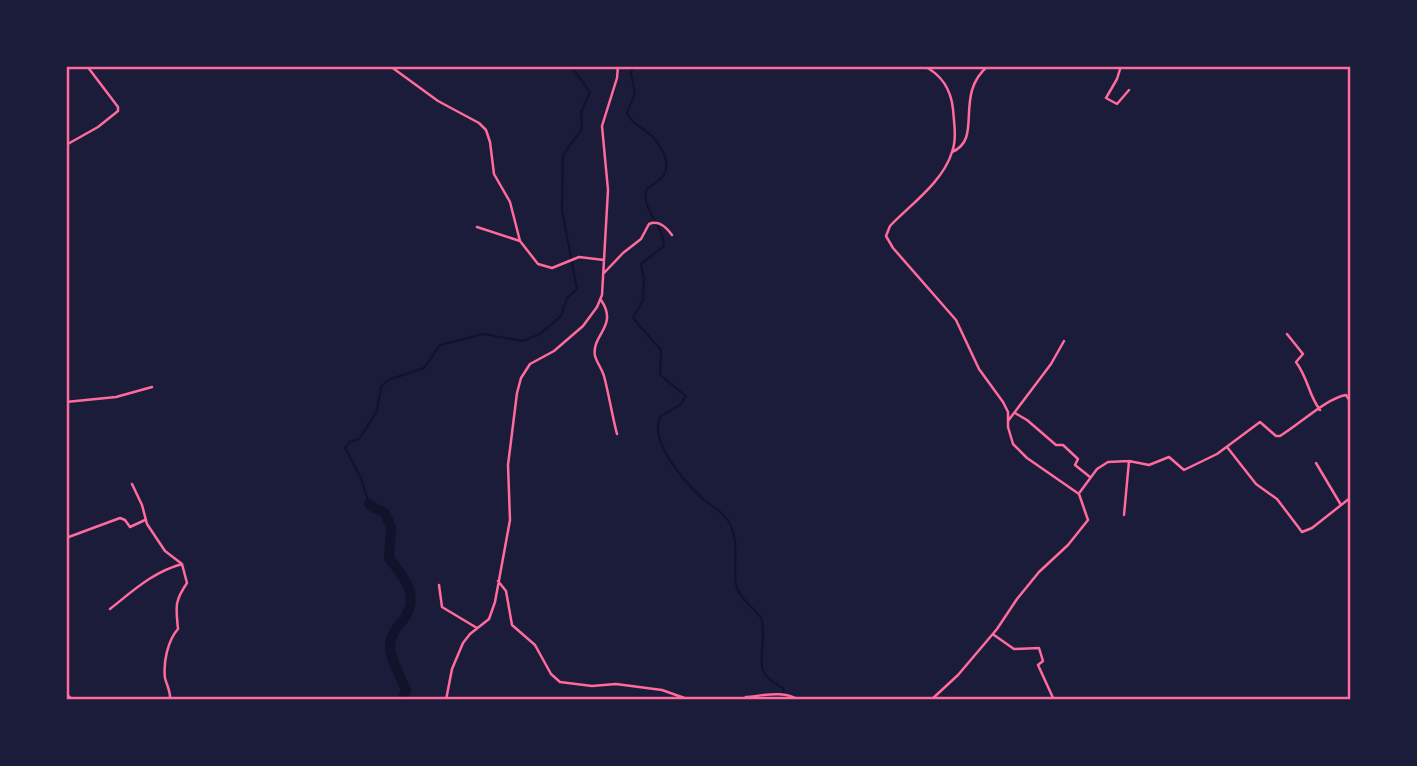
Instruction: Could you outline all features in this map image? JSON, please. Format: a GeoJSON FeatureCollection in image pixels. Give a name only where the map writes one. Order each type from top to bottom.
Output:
{"type":"FeatureCollection","features":[{"type":"Feature","properties":{"kind":"street"},"geometry":{"type":"LineString","coordinates":[[66,145],[98,127],[118,111],[118,107],[87,66]]}},
{"type":"Feature","properties":{"kind":"street"},"geometry":{"type":"LineString","coordinates":[[390,66],[438,102],[479,123],[486,130],[494,174],[510,202],[520,241],[532,258],[542,267],[552,268],[579,257],[604,260]]}},
{"type":"Feature","properties":{"kind":"street"},"geometry":{"type":"LineString","coordinates":[[617,435],[603,371],[595,356],[607,317],[601,300],[608,190],[602,126],[617,78],[618,66]]}},
{"type":"Feature","properties":{"kind":"street"},"geometry":{"type":"LineString","coordinates":[[924,66],[944,82],[951,95],[954,126],[952,152]]}},
{"type":"Feature","properties":{"kind":"street"},"geometry":{"type":"LineString","coordinates":[[931,699],[954,679],[993,634],[1039,572],[1069,545],[1086,524],[1088,515],[1079,494],[1021,453],[1012,440],[1003,402],[979,369],[952,314],[893,248],[886,236],[890,226],[936,178],[952,152],[965,144],[969,131],[970,95],[977,78],[988,66]]}},
{"type":"Feature","properties":{"kind":"street"},"geometry":{"type":"LineString","coordinates":[[1121,66],[1106,98],[1117,104],[1129,90]]}},
{"type":"Feature","properties":{"kind":"street"},"geometry":{"type":"LineString","coordinates":[[604,273],[641,239],[651,223],[660,224],[672,235]]}},
{"type":"Feature","properties":{"kind":"street"},"geometry":{"type":"LineString","coordinates":[[477,227],[520,241]]}},
{"type":"Feature","properties":{"kind":"street"},"geometry":{"type":"LineString","coordinates":[[446,699],[456,658],[465,640],[487,621],[492,611],[510,520],[508,465],[516,393],[521,378],[530,364],[554,351],[583,326],[601,300]]}},
{"type":"Feature","properties":{"kind":"street"},"geometry":{"type":"LineString","coordinates":[[1287,334],[1303,353],[1296,362],[1308,380],[1310,396],[1320,410]]}},
{"type":"Feature","properties":{"kind":"street"},"geometry":{"type":"LineString","coordinates":[[1008,421],[1051,365],[1064,341]]}},
{"type":"Feature","properties":{"kind":"street"},"geometry":{"type":"LineString","coordinates":[[66,402],[116,397],[152,387]]}},
{"type":"Feature","properties":{"kind":"street"},"geometry":{"type":"LineString","coordinates":[[1079,494],[1090,477],[1101,465],[1108,462],[1129,461],[1149,465],[1169,457],[1183,471],[1227,447],[1260,422],[1276,436],[1280,436],[1320,410],[1330,400],[1346,395],[1350,401]]}},
{"type":"Feature","properties":{"kind":"street"},"geometry":{"type":"LineString","coordinates":[[1014,413],[1056,444],[1063,445],[1078,459],[1075,465],[1090,477]]}},
{"type":"Feature","properties":{"kind":"street"},"geometry":{"type":"LineString","coordinates":[[1227,447],[1256,484],[1277,499],[1302,533],[1350,498]]}},
{"type":"Feature","properties":{"kind":"street"},"geometry":{"type":"LineString","coordinates":[[1124,515],[1129,461]]}},
{"type":"Feature","properties":{"kind":"street"},"geometry":{"type":"LineString","coordinates":[[1316,463],[1341,505]]}},
{"type":"Feature","properties":{"kind":"street"},"geometry":{"type":"LineString","coordinates":[[132,485],[142,505],[145,520],[165,551],[182,564],[187,583],[176,603],[178,628],[170,641],[165,674],[170,699]]}},
{"type":"Feature","properties":{"kind":"street"},"geometry":{"type":"LineString","coordinates":[[66,538],[120,518],[130,527],[145,520]]}},
{"type":"Feature","properties":{"kind":"street"},"geometry":{"type":"LineString","coordinates":[[110,609],[138,584],[163,569],[182,564]]}},
{"type":"Feature","properties":{"kind":"street"},"geometry":{"type":"LineString","coordinates":[[498,581],[506,591],[511,623],[535,645],[551,674],[560,681],[592,686],[616,684],[662,690],[690,699]]}},
{"type":"Feature","properties":{"kind":"street"},"geometry":{"type":"LineString","coordinates":[[439,585],[442,607],[477,628]]}},
{"type":"Feature","properties":{"kind":"street"},"geometry":{"type":"LineString","coordinates":[[993,634],[1014,649],[1039,648],[1042,661],[1038,665],[1054,699]]}},
{"type":"Feature","properties":{"kind":"street"},"geometry":{"type":"LineString","coordinates":[[66,694],[74,699]]}},
{"type":"Feature","properties":{"kind":"street"},"geometry":{"type":"LineString","coordinates":[[743,699],[782,695],[798,699]]}},
{"type":"Feature","properties":{"kind":"waterway"},"geometry":{"type":"LineString","coordinates":[[369,504],[361,478],[345,448],[350,442],[359,439],[377,411],[381,387],[388,380],[424,368],[440,345],[483,334],[523,341],[540,334],[561,316],[567,298],[577,289],[562,210],[563,155],[582,129],[581,113],[590,92],[571,66]]}},
{"type":"Feature","properties":{"kind":"waterway"},"geometry":{"type":"LineString","coordinates":[[633,66],[631,73],[635,93],[627,113],[633,122],[656,140],[666,164],[663,176],[646,190],[647,205],[661,231],[664,246],[641,264],[644,279],[643,300],[633,318],[661,350],[660,375],[686,396],[680,405],[661,416],[659,437],[670,460],[686,481],[722,513],[731,526],[735,540],[737,589],[761,618],[763,672],[783,688],[785,700]]}},
{"type":"Feature","properties":{"kind":"waterway"},"geometry":{"type":"LineString","coordinates":[[369,504],[385,513],[391,527],[389,558],[405,580],[410,595],[408,612],[393,634],[390,644],[393,661],[406,690],[402,700]]}}]}
